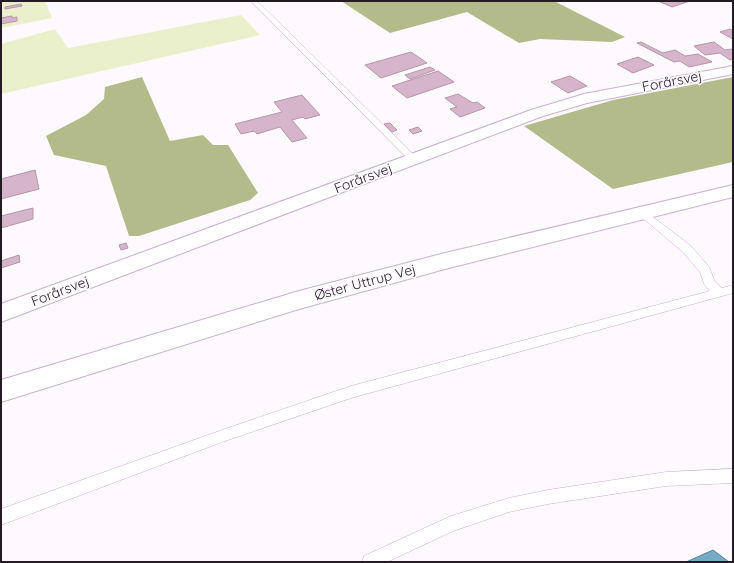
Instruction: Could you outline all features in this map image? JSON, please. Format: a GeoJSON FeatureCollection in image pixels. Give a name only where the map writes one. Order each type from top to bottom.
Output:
{"type":"FeatureCollection","features":[{"type":"Feature","properties":{"kind":"street","name":"Forårsvej"},"geometry":{"type":"LineString","coordinates":[[1,313],[509,123],[584,99],[733,70]]}},
{"type":"Feature","properties":{"kind":"street","name":"Øster Uttrup Vej"},"geometry":{"type":"LineString","coordinates":[[1,391],[299,300],[445,261],[733,191]]}},
{"type":"Feature","properties":{"kind":"lane"},"geometry":{"type":"LineString","coordinates":[[254,1],[413,159]]}},
{"type":"Feature","properties":{"kind":"lane"},"geometry":{"type":"LineString","coordinates":[[642,213],[687,249],[705,270],[710,284],[720,293]]}},
{"type":"Feature","properties":{"kind":"lane"},"geometry":{"type":"LineString","coordinates":[[1,518],[225,435],[351,392],[733,289]]}},
{"type":"Feature","properties":{"kind":"lane"},"geometry":{"type":"LineString","coordinates":[[370,562],[451,524],[509,505],[548,497],[666,479],[733,476]]}},
{"type":"Feature","properties":{"kind":"green space"},"geometry":{"type":"Polygon","coordinates":[[[1,1],[45,1],[52,18],[1,28],[1,1]]]}},
{"type":"Feature","properties":{"kind":"green space"},"geometry":{"type":"Polygon","coordinates":[[[341,1],[554,1],[625,37],[612,42],[540,39],[519,43],[467,12],[390,33],[341,1]]]}},
{"type":"Feature","properties":{"kind":"green space"},"geometry":{"type":"Polygon","coordinates":[[[241,15],[260,35],[1,94],[1,44],[55,29],[68,48],[241,15]]]}},
{"type":"Feature","properties":{"kind":"green space"},"geometry":{"type":"Polygon","coordinates":[[[142,77],[170,141],[203,135],[213,145],[228,145],[258,193],[250,200],[139,236],[129,236],[106,166],[54,155],[46,136],[86,115],[104,99],[105,87],[142,77]]]}},
{"type":"Feature","properties":{"kind":"green space"},"geometry":{"type":"Polygon","coordinates":[[[733,77],[733,162],[613,189],[524,126],[613,100],[733,77]]]}},
{"type":"Feature","properties":{"kind":"water"},"geometry":{"type":"Polygon","coordinates":[[[713,550],[729,562],[686,562],[713,550]]]}},
{"type":"Feature","properties":{"kind":"building"},"geometry":{"type":"Polygon","coordinates":[[[658,1],[690,1],[672,7],[658,1]]]}},
{"type":"Feature","properties":{"kind":"building"},"geometry":{"type":"Polygon","coordinates":[[[21,4],[22,6],[5,9],[5,7],[21,4]]]}},
{"type":"Feature","properties":{"kind":"building"},"geometry":{"type":"Polygon","coordinates":[[[12,16],[12,18],[17,17],[17,21],[1,24],[1,18],[12,16]]]}},
{"type":"Feature","properties":{"kind":"building"},"geometry":{"type":"Polygon","coordinates":[[[730,29],[733,31],[733,39],[720,32],[730,29]]]}},
{"type":"Feature","properties":{"kind":"building"},"geometry":{"type":"Polygon","coordinates":[[[641,42],[663,53],[675,50],[685,56],[698,54],[712,62],[689,67],[680,61],[674,62],[637,43],[641,42]]]}},
{"type":"Feature","properties":{"kind":"building"},"geometry":{"type":"Polygon","coordinates":[[[714,42],[725,50],[733,49],[733,59],[730,60],[720,53],[705,55],[694,46],[714,42]]]}},
{"type":"Feature","properties":{"kind":"building"},"geometry":{"type":"Polygon","coordinates":[[[411,52],[427,63],[381,78],[365,65],[411,52]]]}},
{"type":"Feature","properties":{"kind":"building"},"geometry":{"type":"Polygon","coordinates":[[[638,57],[654,65],[633,73],[617,64],[638,57]]]}},
{"type":"Feature","properties":{"kind":"building"},"geometry":{"type":"Polygon","coordinates":[[[430,67],[435,70],[410,79],[405,75],[430,67]]]}},
{"type":"Feature","properties":{"kind":"building"},"geometry":{"type":"Polygon","coordinates":[[[438,71],[454,82],[407,98],[392,86],[438,71]]]}},
{"type":"Feature","properties":{"kind":"building"},"geometry":{"type":"Polygon","coordinates":[[[570,76],[587,86],[568,93],[551,82],[570,76]]]}},
{"type":"Feature","properties":{"kind":"building"},"geometry":{"type":"Polygon","coordinates":[[[458,94],[473,103],[477,102],[485,108],[460,117],[450,109],[457,107],[445,98],[458,94]]]}},
{"type":"Feature","properties":{"kind":"building"},"geometry":{"type":"Polygon","coordinates":[[[302,95],[320,115],[305,119],[303,117],[292,120],[307,138],[292,142],[280,127],[257,134],[254,131],[241,134],[235,124],[282,112],[274,102],[302,95]]]}},
{"type":"Feature","properties":{"kind":"building"},"geometry":{"type":"Polygon","coordinates":[[[390,123],[397,130],[392,132],[384,124],[390,123]]]}},
{"type":"Feature","properties":{"kind":"building"},"geometry":{"type":"Polygon","coordinates":[[[418,127],[422,131],[413,134],[409,130],[418,127]]]}},
{"type":"Feature","properties":{"kind":"building"},"geometry":{"type":"Polygon","coordinates":[[[35,170],[39,189],[1,199],[1,179],[35,170]]]}},
{"type":"Feature","properties":{"kind":"building"},"geometry":{"type":"Polygon","coordinates":[[[33,208],[33,219],[1,228],[1,216],[33,208]]]}},
{"type":"Feature","properties":{"kind":"building"},"geometry":{"type":"Polygon","coordinates":[[[126,243],[128,248],[121,250],[119,245],[126,243]]]}},
{"type":"Feature","properties":{"kind":"building"},"geometry":{"type":"Polygon","coordinates":[[[19,255],[20,262],[1,268],[1,261],[19,255]]]}}]}
